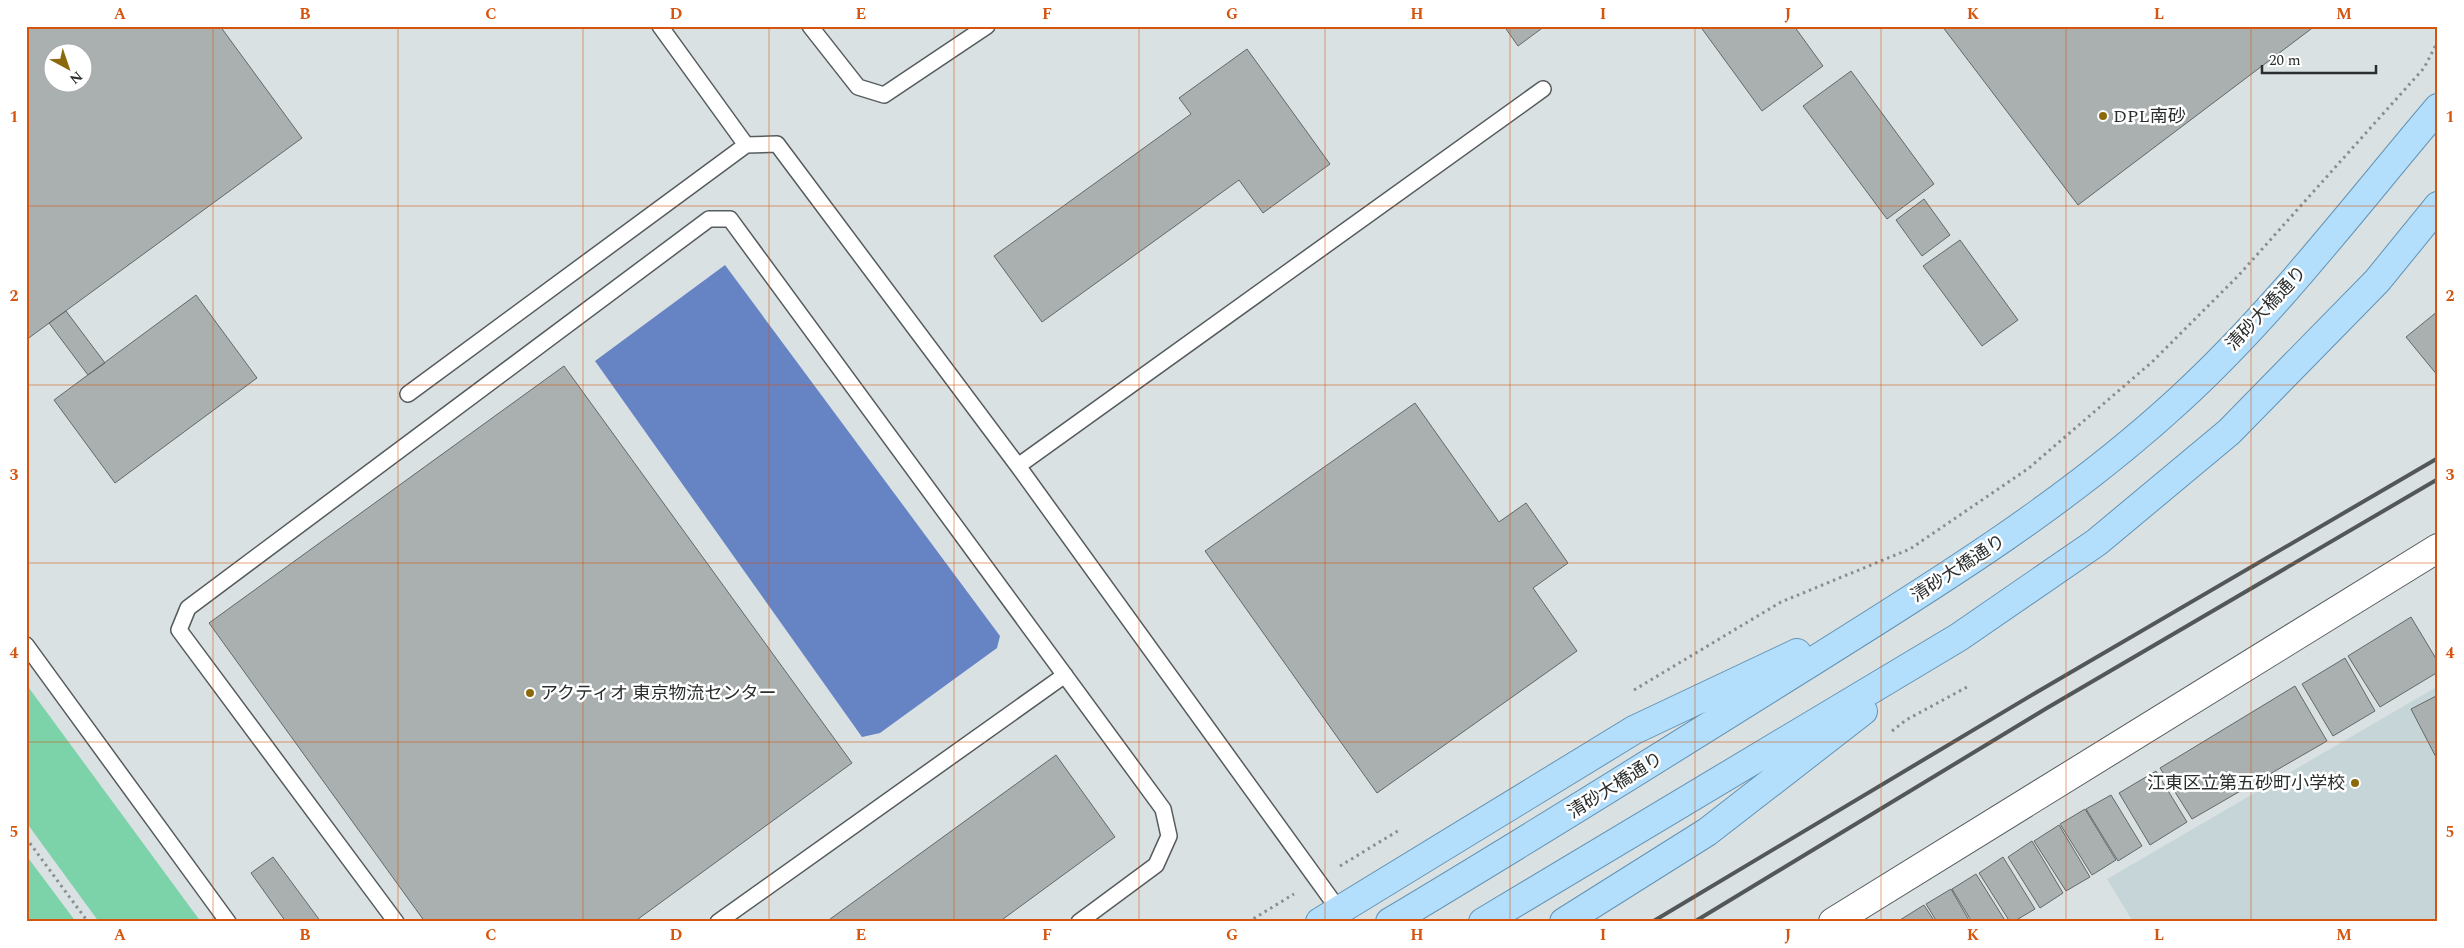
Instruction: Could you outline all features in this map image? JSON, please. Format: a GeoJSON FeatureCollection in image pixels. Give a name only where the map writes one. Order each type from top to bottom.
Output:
{"type":"FeatureCollection","features":[{"type":"Feature","properties":{"kind":"main road","name":"清砂大橋通り"},"geometry":{"type":"LineString","coordinates":[[1390,922],[1539,833],[1905,603],[1960,568],[2063,497],[2180,399],[2279,298],[2438,108]]}},
{"type":"Feature","properties":{"kind":"main road"},"geometry":{"type":"LineString","coordinates":[[1483,922],[1959,636],[2097,542],[2229,432],[2377,281],[2438,206]]}},
{"type":"Feature","properties":{"kind":"main road"},"geometry":{"type":"LineString","coordinates":[[1330,916],[1634,730],[1905,603]]}},
{"type":"Feature","properties":{"kind":"main road"},"geometry":{"type":"LineString","coordinates":[[1564,922],[1707,832],[1959,636]]}},
{"type":"Feature","properties":{"kind":"street"},"geometry":{"type":"LineString","coordinates":[[1832,922],[2438,548]]}},
{"type":"Feature","properties":{"kind":"lane"},"geometry":{"type":"LineString","coordinates":[[660,26],[746,145]]}},
{"type":"Feature","properties":{"kind":"lane"},"geometry":{"type":"LineString","coordinates":[[810,26],[858,87],[884,95],[987,26]]}},
{"type":"Feature","properties":{"kind":"lane"},"geometry":{"type":"LineString","coordinates":[[1018,466],[1543,88]]}},
{"type":"Feature","properties":{"kind":"lane"},"geometry":{"type":"LineString","coordinates":[[408,394],[746,145],[778,144],[1018,466],[1318,880],[1330,916]]}},
{"type":"Feature","properties":{"kind":"lane"},"geometry":{"type":"LineString","coordinates":[[396,922],[179,630],[188,608],[709,219],[730,219],[1163,809],[1169,836],[1156,865],[1079,922]]}},
{"type":"Feature","properties":{"kind":"lane"},"geometry":{"type":"LineString","coordinates":[[26,645],[228,922]]}},
{"type":"Feature","properties":{"kind":"lane"},"geometry":{"type":"LineString","coordinates":[[718,922],[1065,675]]}},
{"type":"Feature","properties":{"kind":"path"},"geometry":{"type":"LineString","coordinates":[[1629,693],[1781,602],[1910,549],[2028,468],[2152,362],[2238,276],[2424,68],[2438,42]]}},
{"type":"Feature","properties":{"kind":"path"},"geometry":{"type":"LineString","coordinates":[[1248,922],[1402,829]]}},
{"type":"Feature","properties":{"kind":"path"},"geometry":{"type":"LineString","coordinates":[[26,838],[88,922]]}},
{"type":"Feature","properties":{"kind":"shaded area","name":"江東区立第五砂町小学校"},"geometry":{"type":"Polygon","coordinates":[[[2438,686],[2438,922],[2133,922],[2107,879],[2438,686]]]}},
{"type":"Feature","properties":{"kind":"green space"},"geometry":{"type":"Polygon","coordinates":[[[26,684],[201,922],[99,922],[26,822],[26,684]]]}},
{"type":"Feature","properties":{"kind":"green space"},"geometry":{"type":"Polygon","coordinates":[[[26,855],[76,922],[26,922],[26,855]]]}},
{"type":"Feature","properties":{"kind":"water"},"geometry":{"type":"Polygon","coordinates":[[[725,265],[1000,636],[997,648],[880,733],[862,737],[595,361],[725,265]]]}},
{"type":"Feature","properties":{"kind":"building"},"geometry":{"type":"Polygon","coordinates":[[[26,26],[220,26],[302,138],[26,340],[26,26]]]}},
{"type":"Feature","properties":{"kind":"building"},"geometry":{"type":"Polygon","coordinates":[[[1504,26],[1545,26],[1518,46],[1504,26]]]}},
{"type":"Feature","properties":{"kind":"building"},"geometry":{"type":"Polygon","coordinates":[[[1700,26],[1794,26],[1823,66],[1762,111],[1700,26]]]}},
{"type":"Feature","properties":{"kind":"building","name":"DPL南砂"},"geometry":{"type":"Polygon","coordinates":[[[1942,26],[2315,26],[2078,205],[1942,26]]]}},
{"type":"Feature","properties":{"kind":"building"},"geometry":{"type":"Polygon","coordinates":[[[1247,49],[1330,164],[1263,213],[1239,180],[1042,322],[994,256],[1191,114],[1179,98],[1247,49]]]}},
{"type":"Feature","properties":{"kind":"building"},"geometry":{"type":"Polygon","coordinates":[[[1851,71],[1934,184],[1887,219],[1803,106],[1851,71]]]}},
{"type":"Feature","properties":{"kind":"building"},"geometry":{"type":"Polygon","coordinates":[[[1924,199],[1950,235],[1922,256],[1896,220],[1924,199]]]}},
{"type":"Feature","properties":{"kind":"building"},"geometry":{"type":"Polygon","coordinates":[[[1960,240],[2018,320],[1982,346],[1923,266],[1960,240]]]}},
{"type":"Feature","properties":{"kind":"building"},"geometry":{"type":"Polygon","coordinates":[[[196,295],[257,378],[115,483],[54,400],[196,295]]]}},
{"type":"Feature","properties":{"kind":"building"},"geometry":{"type":"Polygon","coordinates":[[[66,311],[105,363],[88,375],[49,323],[66,311]]]}},
{"type":"Feature","properties":{"kind":"building"},"geometry":{"type":"Polygon","coordinates":[[[2438,311],[2438,376],[2406,337],[2438,311]]]}},
{"type":"Feature","properties":{"kind":"building","name":"アクティオ 東京物流センター"},"geometry":{"type":"Polygon","coordinates":[[[564,366],[852,763],[634,922],[425,922],[209,623],[564,366]]]}},
{"type":"Feature","properties":{"kind":"building"},"geometry":{"type":"Polygon","coordinates":[[[1415,403],[1499,522],[1526,503],[1568,563],[1533,588],[1577,651],[1377,793],[1205,551],[1415,403]]]}},
{"type":"Feature","properties":{"kind":"building"},"geometry":{"type":"Polygon","coordinates":[[[2411,617],[2438,662],[2438,672],[2380,707],[2348,656],[2411,617]]]}},
{"type":"Feature","properties":{"kind":"building"},"geometry":{"type":"Polygon","coordinates":[[[2345,658],[2375,711],[2333,736],[2302,684],[2345,658]]]}},
{"type":"Feature","properties":{"kind":"building"},"geometry":{"type":"Polygon","coordinates":[[[2295,686],[2327,741],[2192,819],[2160,768],[2295,686]]]}},
{"type":"Feature","properties":{"kind":"building"},"geometry":{"type":"Polygon","coordinates":[[[2438,695],[2438,761],[2411,709],[2438,695]]]}},
{"type":"Feature","properties":{"kind":"building"},"geometry":{"type":"Polygon","coordinates":[[[1056,755],[1115,837],[999,922],[826,922],[1056,755]]]}},
{"type":"Feature","properties":{"kind":"building"},"geometry":{"type":"Polygon","coordinates":[[[2156,771],[2187,822],[2150,845],[2119,793],[2156,771]]]}},
{"type":"Feature","properties":{"kind":"building"},"geometry":{"type":"Polygon","coordinates":[[[2111,795],[2142,846],[2118,861],[2086,809],[2111,795]]]}},
{"type":"Feature","properties":{"kind":"building"},"geometry":{"type":"Polygon","coordinates":[[[2085,809],[2116,860],[2092,875],[2060,824],[2085,809]]]}},
{"type":"Feature","properties":{"kind":"building"},"geometry":{"type":"Polygon","coordinates":[[[2059,825],[2090,877],[2066,891],[2034,841],[2059,825]]]}},
{"type":"Feature","properties":{"kind":"building"},"geometry":{"type":"Polygon","coordinates":[[[2032,841],[2063,893],[2040,908],[2008,857],[2032,841]]]}},
{"type":"Feature","properties":{"kind":"building"},"geometry":{"type":"Polygon","coordinates":[[[273,857],[321,922],[286,922],[251,873],[273,857]]]}},
{"type":"Feature","properties":{"kind":"building"},"geometry":{"type":"Polygon","coordinates":[[[2003,857],[2035,909],[2013,922],[2010,922],[1979,873],[2003,857]]]}},
{"type":"Feature","properties":{"kind":"building"},"geometry":{"type":"Polygon","coordinates":[[[1976,874],[2006,922],[1972,922],[1952,889],[1976,874]]]}},
{"type":"Feature","properties":{"kind":"building"},"geometry":{"type":"Polygon","coordinates":[[[1951,889],[1970,922],[1937,922],[1926,904],[1951,889]]]}},
{"type":"Feature","properties":{"kind":"building"},"geometry":{"type":"Polygon","coordinates":[[[1924,905],[1935,922],[1901,922],[1900,920],[1924,905]]]}},
{"type":"Feature","properties":{"kind":"railway"},"geometry":{"type":"LineString","coordinates":[[1652,922],[2037,692],[2438,458]]}},
{"type":"Feature","properties":{"kind":"railway"},"geometry":{"type":"LineString","coordinates":[[1694,922],[2047,708],[2438,479]]}},
{"type":"Feature","properties":{"kind":"place","name":"DPL南砂"},"geometry":{"type":"Point","coordinates":[2103,116]}},
{"type":"Feature","properties":{"kind":"place","name":"アクティオ 東京物流センター"},"geometry":{"type":"Point","coordinates":[530,693]}},
{"type":"Feature","properties":{"kind":"place","name":"江東区立第五砂町小学校"},"geometry":{"type":"Point","coordinates":[2355,783]}}]}
